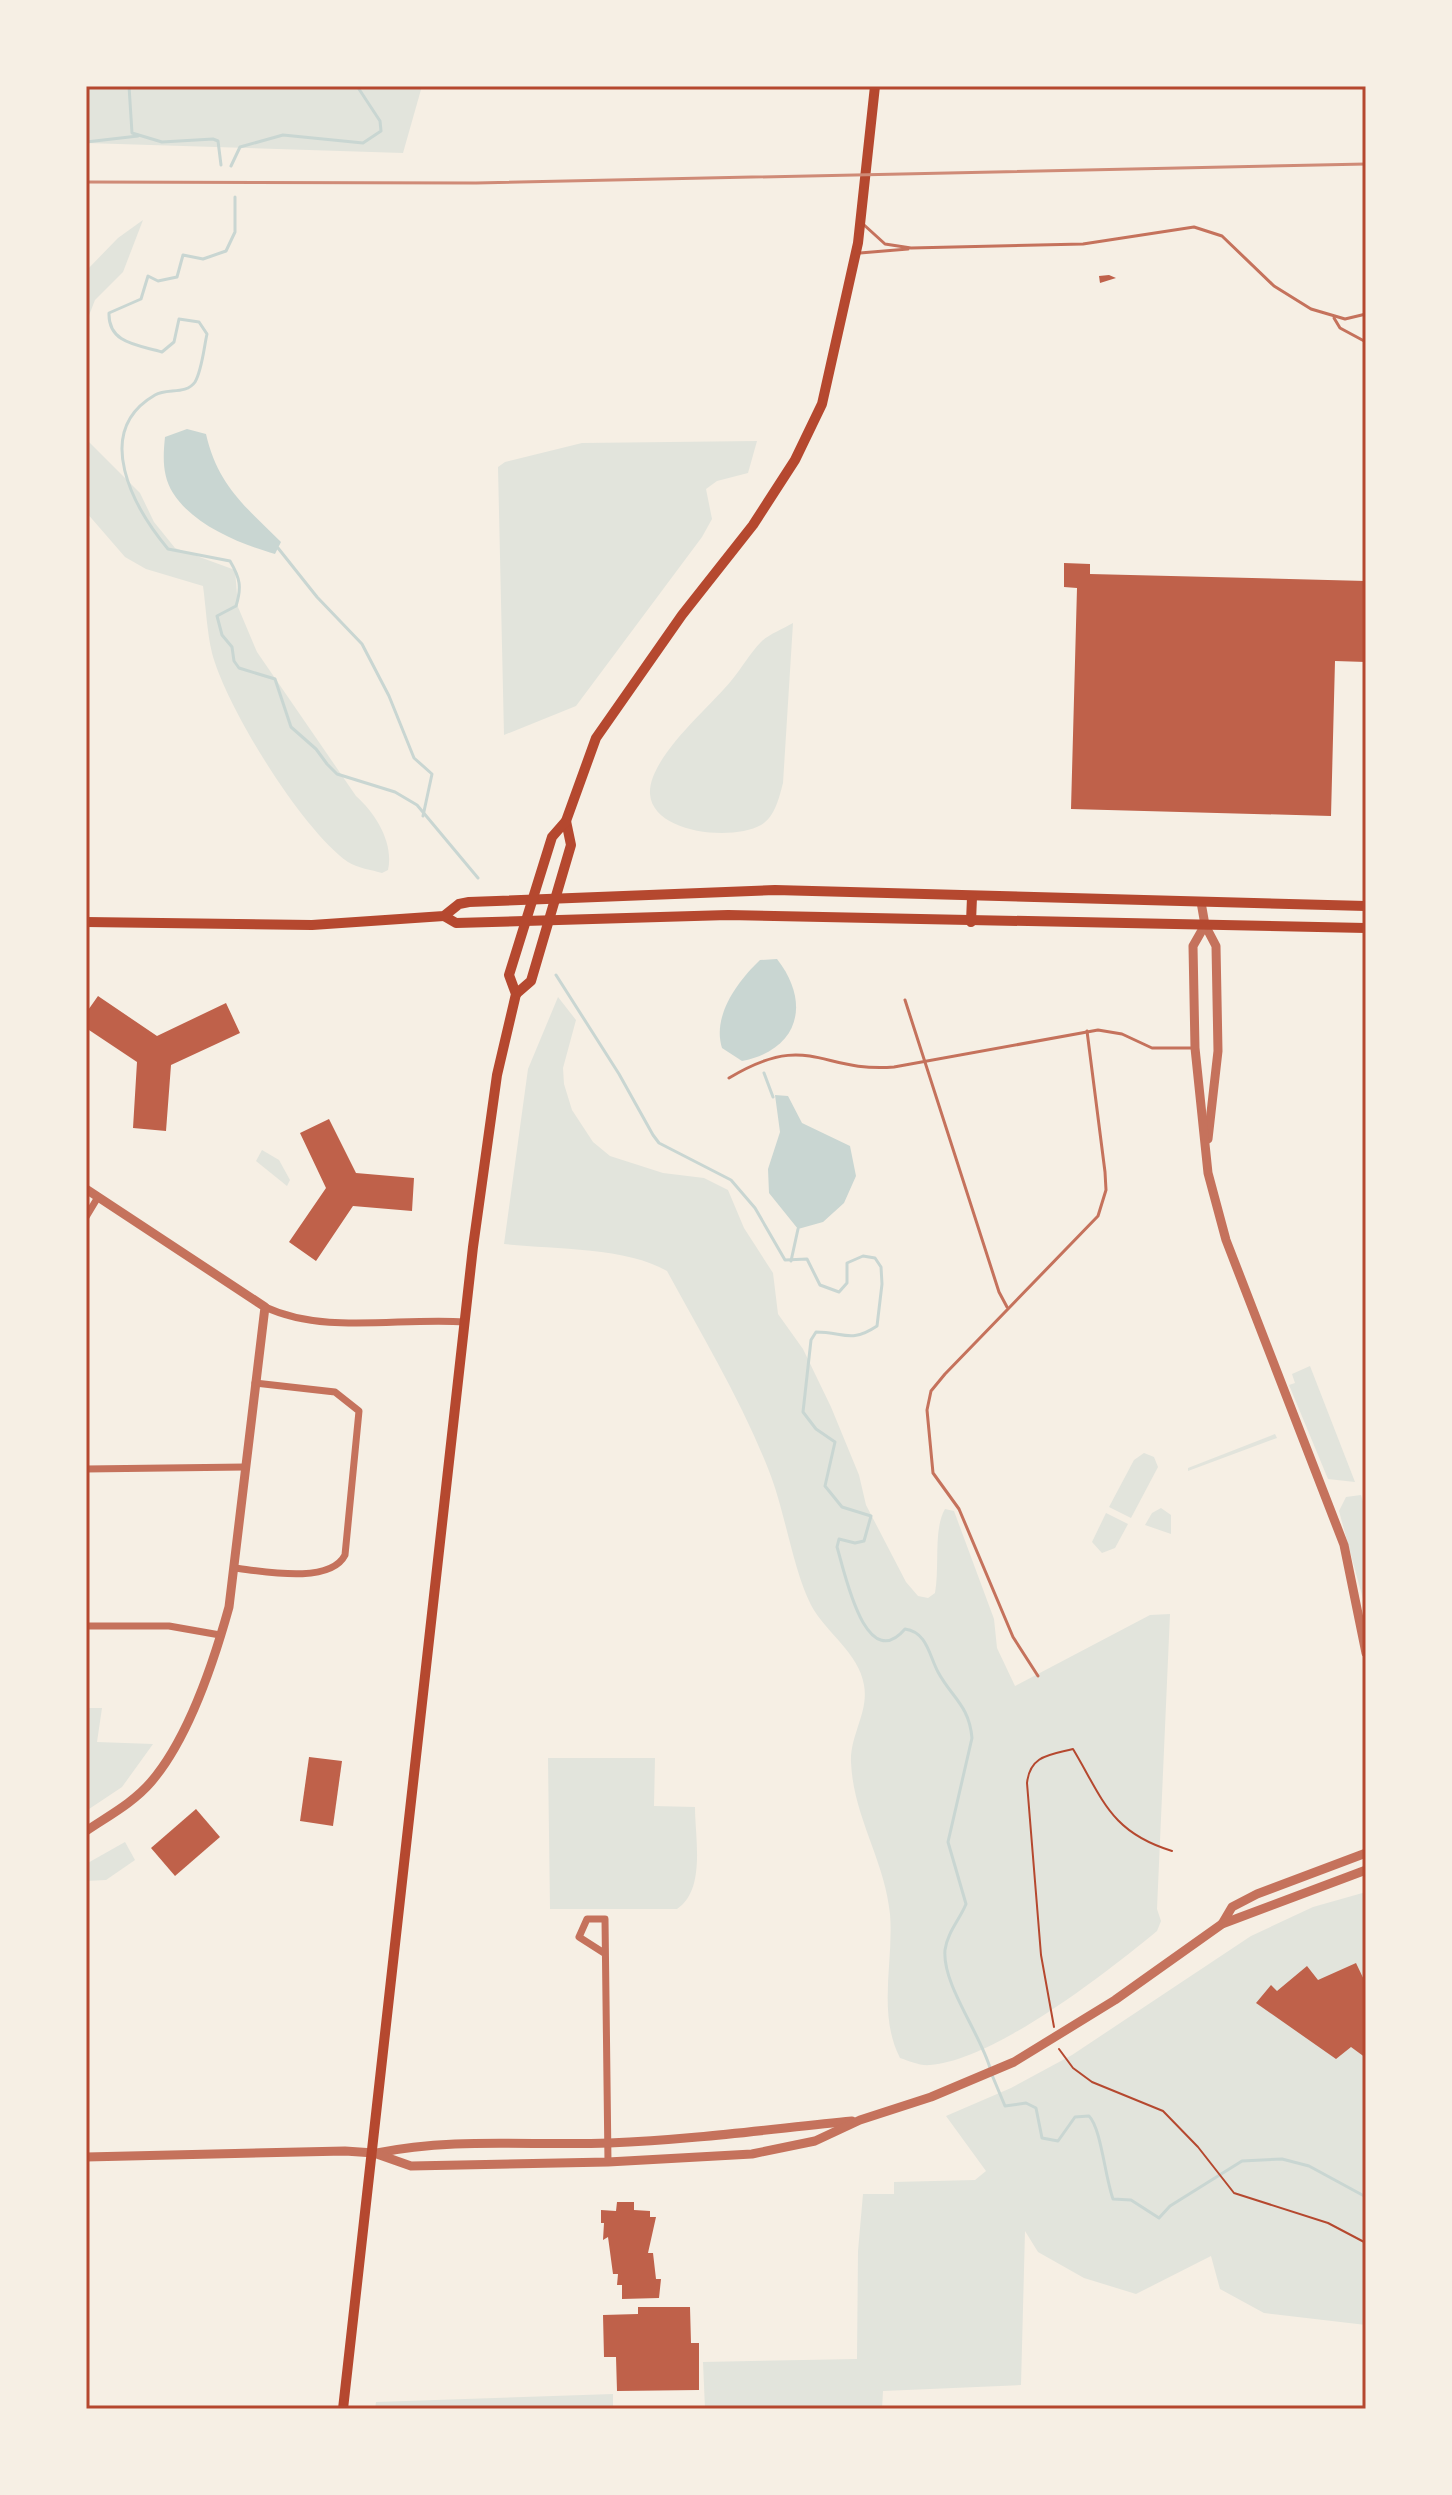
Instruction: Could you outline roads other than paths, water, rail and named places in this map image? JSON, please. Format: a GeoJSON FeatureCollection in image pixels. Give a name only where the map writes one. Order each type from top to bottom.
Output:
{"type":"FeatureCollection","features":[{"type":"Feature","properties":{"kind":"main road"},"geometry":{"type":"LineString","coordinates":[[343,2409],[489,1120],[516,994],[509,975],[552,837],[566,821],[596,738],[682,615],[753,525],[809,432],[829,380],[856,253],[875,86]]}},
{"type":"Feature","properties":{"kind":"main road"},"geometry":{"type":"LineString","coordinates":[[516,994],[531,981],[571,845],[566,821]]}},
{"type":"Feature","properties":{"kind":"main road"},"geometry":{"type":"LineString","coordinates":[[444,916],[459,904],[469,902],[775,890],[1366,906]]}},
{"type":"Feature","properties":{"kind":"main road"},"geometry":{"type":"LineString","coordinates":[[971,922],[972,897]]}},
{"type":"Feature","properties":{"kind":"main road"},"geometry":{"type":"LineString","coordinates":[[86,922],[312,925],[444,916],[456,923],[728,915],[1366,928]]}},
{"type":"Feature","properties":{"kind":"street"},"geometry":{"type":"LineString","coordinates":[[1201,902],[1205,925],[1216,946],[1218,1051],[1206,1146]]}},
{"type":"Feature","properties":{"kind":"street"},"geometry":{"type":"LineString","coordinates":[[1205,925],[1193,946],[1195,1048],[1208,1173],[1226,1240],[1344,1545],[1366,1653]]}},
{"type":"Feature","properties":{"kind":"street"},"geometry":{"type":"LineString","coordinates":[[86,1189],[278,1313],[325,1321],[465,1322]]}},
{"type":"Feature","properties":{"kind":"street"},"geometry":{"type":"LineString","coordinates":[[86,1217],[98,1197]]}},
{"type":"Feature","properties":{"kind":"street"},"geometry":{"type":"LineString","coordinates":[[86,1831],[124,1806],[151,1782],[184,1727],[220,1635],[229,1607],[265,1307]]}},
{"type":"Feature","properties":{"kind":"street"},"geometry":{"type":"LineString","coordinates":[[234,1568],[298,1576],[335,1564],[345,1555],[351,1514],[359,1411],[335,1392],[255,1383]]}},
{"type":"Feature","properties":{"kind":"street"},"geometry":{"type":"LineString","coordinates":[[86,1469],[245,1467]]}},
{"type":"Feature","properties":{"kind":"street"},"geometry":{"type":"LineString","coordinates":[[86,1626],[169,1626],[220,1635]]}},
{"type":"Feature","properties":{"kind":"street"},"geometry":{"type":"LineString","coordinates":[[1222,1924],[1232,1907],[1257,1894],[1366,1853]]}},
{"type":"Feature","properties":{"kind":"street"},"geometry":{"type":"LineString","coordinates":[[374,2153],[411,2166],[608,2162],[752,2154],[815,2141],[860,2120],[931,2097],[1014,2062],[1115,2000],[1222,1924],[1313,1887],[1366,1870]]}},
{"type":"Feature","properties":{"kind":"street"},"geometry":{"type":"LineString","coordinates":[[604,1953],[579,1937],[587,1919],[605,1919],[608,2162]]}},
{"type":"Feature","properties":{"kind":"street"},"geometry":{"type":"LineString","coordinates":[[86,2157],[329,2151],[374,2153],[414,2146],[608,2143],[746,2135],[860,2120]]}},
{"type":"Feature","properties":{"kind":"lane"},"geometry":{"type":"LineString","coordinates":[[860,220],[885,244],[911,248]]}},
{"type":"Feature","properties":{"kind":"lane"},"geometry":{"type":"LineString","coordinates":[[856,253],[911,248],[1083,244],[1194,227],[1222,236],[1274,286],[1311,309],[1334,318],[1366,314]]}},
{"type":"Feature","properties":{"kind":"lane"},"geometry":{"type":"LineString","coordinates":[[1334,318],[1340,328],[1366,342]]}},
{"type":"Feature","properties":{"kind":"lane"},"geometry":{"type":"LineString","coordinates":[[905,1000],[999,1292],[1008,1309]]}},
{"type":"Feature","properties":{"kind":"lane"},"geometry":{"type":"LineString","coordinates":[[1038,1676],[1013,1637],[959,1509],[933,1473],[928,1426],[931,1391],[1098,1216],[1104,1202],[1105,1172],[1087,1031]]}},
{"type":"Feature","properties":{"kind":"lane"},"geometry":{"type":"LineString","coordinates":[[729,1078],[757,1064],[796,1052],[868,1069],[925,1062],[1087,1031],[1122,1034],[1152,1048],[1195,1048]]}},
{"type":"Feature","properties":{"kind":"waterway"},"geometry":{"type":"LineString","coordinates":[[129,86],[132,133],[162,142],[213,139],[218,141],[221,165]]}},
{"type":"Feature","properties":{"kind":"waterway"},"geometry":{"type":"LineString","coordinates":[[231,166],[240,147],[283,135],[363,143],[381,131],[380,121],[357,86]]}},
{"type":"Feature","properties":{"kind":"waterway"},"geometry":{"type":"LineString","coordinates":[[86,142],[138,136]]}},
{"type":"Feature","properties":{"kind":"waterway"},"geometry":{"type":"LineString","coordinates":[[235,197],[235,232],[226,251],[203,259],[183,255],[177,277],[158,281],[148,276],[141,299],[109,313],[110,323],[119,337],[126,342],[162,352],[174,342],[179,319],[199,322],[207,334],[195,382],[187,389],[155,395],[136,411],[125,429],[122,449],[132,492],[168,549],[230,561],[238,578],[239,593],[236,606],[217,616],[222,635],[232,647],[234,661],[239,668],[275,679],[291,727],[316,749],[337,774],[395,792],[417,805],[478,878]]}},
{"type":"Feature","properties":{"kind":"waterway"},"geometry":{"type":"LineString","coordinates":[[278,548],[317,597],[362,644],[389,696],[414,758],[432,774],[423,816]]}},
{"type":"Feature","properties":{"kind":"waterway"},"geometry":{"type":"LineString","coordinates":[[556,975],[659,1143],[731,1180],[755,1208],[785,1260],[807,1259],[820,1285],[839,1292],[847,1283],[847,1263],[863,1256],[875,1258],[881,1267],[877,1326],[853,1336],[816,1332],[811,1340],[803,1412],[816,1429],[835,1442],[825,1486],[842,1507],[871,1516],[864,1541],[855,1543],[839,1539],[837,1547],[859,1614],[868,1630],[878,1639],[891,1640],[905,1629],[923,1639],[943,1681],[964,1709],[970,1727],[972,1738],[948,1842],[966,1904],[945,1950],[949,1978],[990,2068]]}},
{"type":"Feature","properties":{"kind":"waterway"},"geometry":{"type":"LineString","coordinates":[[764,1073],[773,1097]]}},
{"type":"Feature","properties":{"kind":"waterway"},"geometry":{"type":"LineString","coordinates":[[791,1261],[798,1229]]}},
{"type":"Feature","properties":{"kind":"waterway"},"geometry":{"type":"LineString","coordinates":[[992,2075],[1005,2106],[1026,2103],[1036,2108],[1042,2138],[1058,2141],[1075,2117],[1089,2116],[1097,2131],[1113,2199],[1131,2200],[1159,2218],[1170,2206],[1242,2161],[1282,2159],[1309,2166],[1366,2197]]}},
{"type":"Feature","properties":{"kind":"railway"},"geometry":{"type":"LineString","coordinates":[[86,182],[476,183],[1366,164]]}}]}
